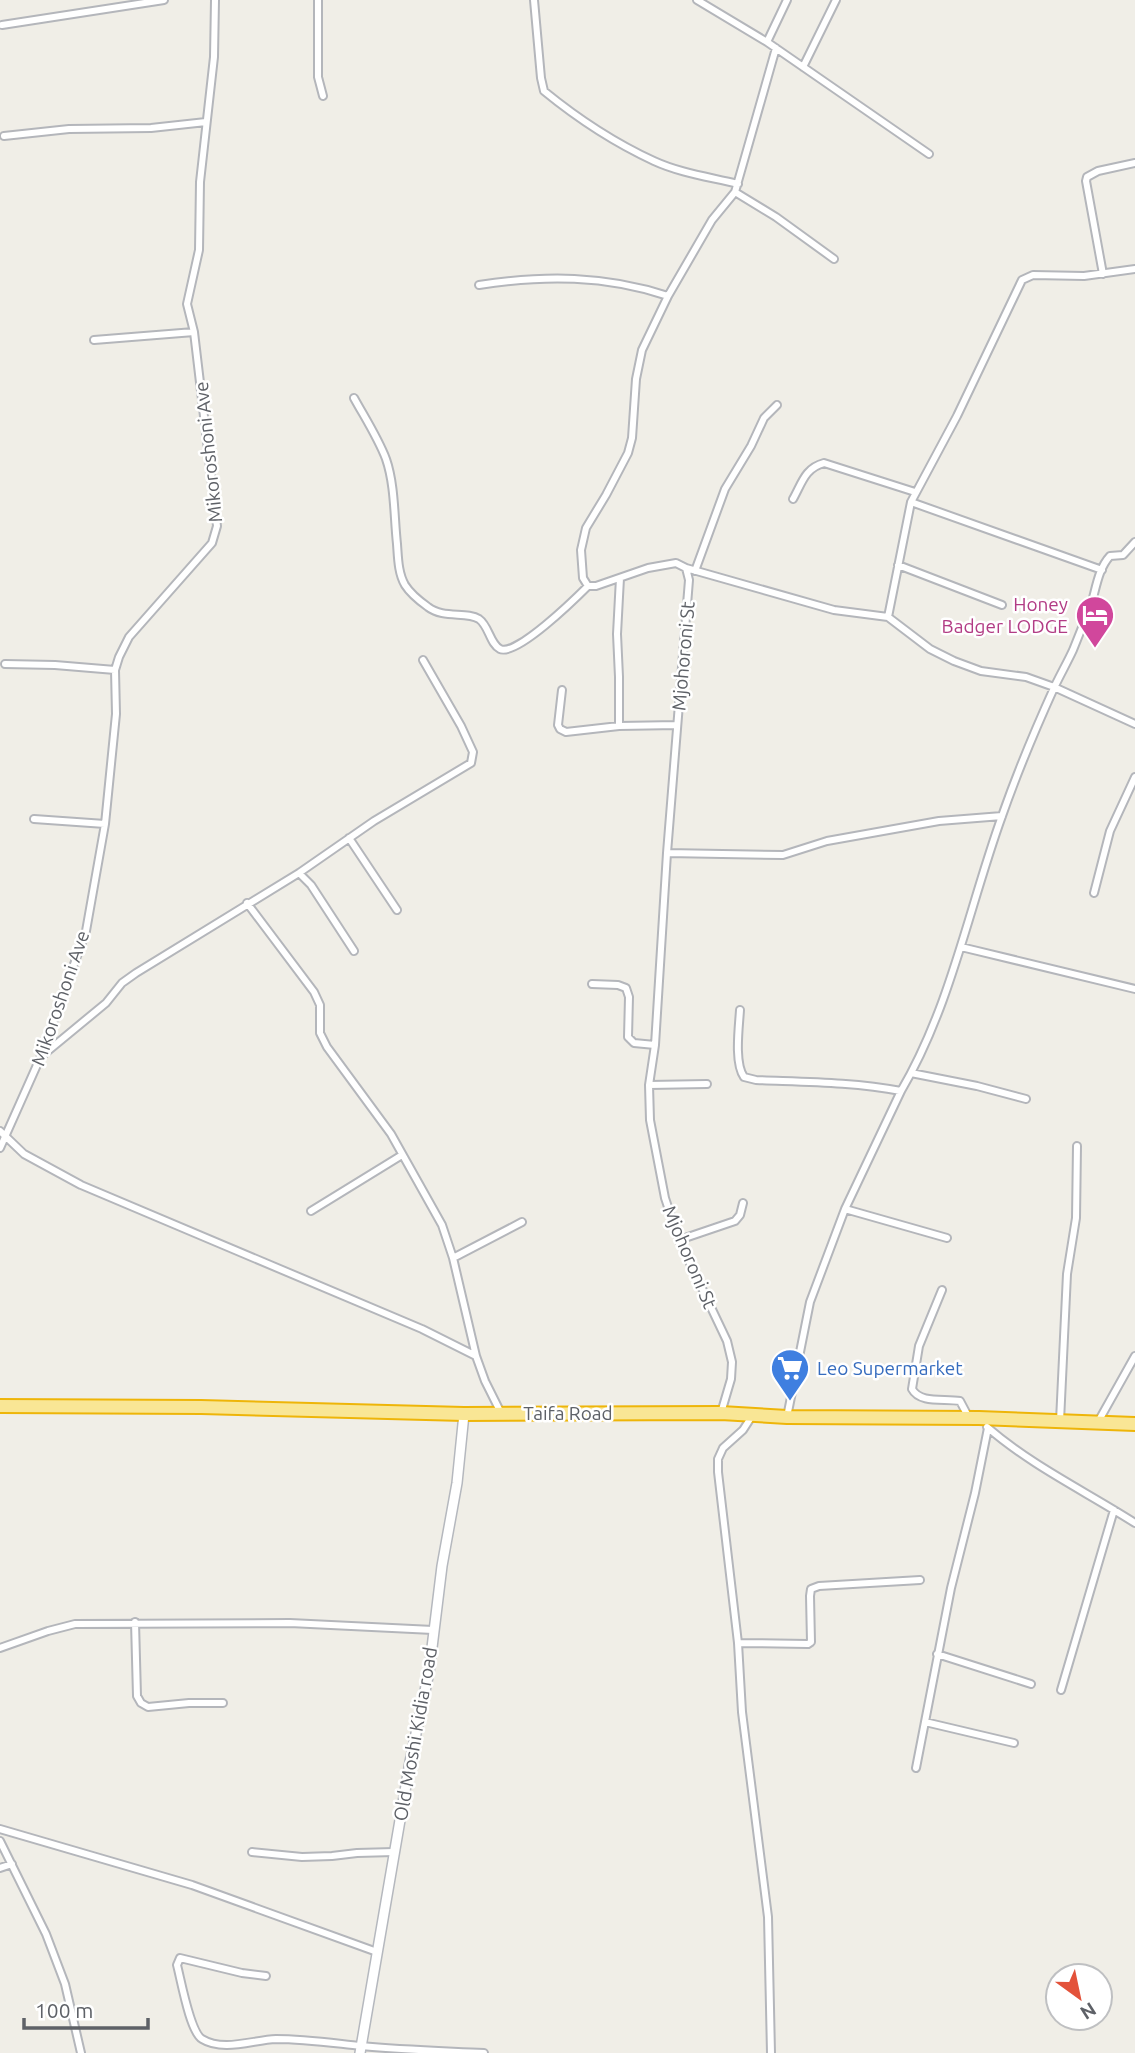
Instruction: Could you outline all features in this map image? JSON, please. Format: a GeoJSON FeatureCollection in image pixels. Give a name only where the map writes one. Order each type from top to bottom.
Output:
{"type":"FeatureCollection","features":[{"type":"Feature","properties":{"kind":"highway","name":"Taifa Road"},"geometry":{"type":"LineString","coordinates":[[0,1406],[201,1407],[464,1414],[721,1413],[787,1417],[1135,1423]]}},
{"type":"Feature","properties":{"kind":"street"},"geometry":{"type":"LineString","coordinates":[[2,25],[164,0]]}},
{"type":"Feature","properties":{"kind":"street","name":"Mikoroshoni Ave"},"geometry":{"type":"LineString","coordinates":[[0,1148],[3,1133],[41,1056],[86,931],[105,824],[116,713],[115,670],[119,657],[129,637],[212,543],[216,533],[217,510],[194,332],[187,304],[199,250],[200,182],[214,57],[215,0]]}},
{"type":"Feature","properties":{"kind":"street"},"geometry":{"type":"LineString","coordinates":[[318,0],[318,77],[323,96]]}},
{"type":"Feature","properties":{"kind":"street"},"geometry":{"type":"LineString","coordinates":[[534,0],[544,91],[604,134],[655,162],[738,184]]}},
{"type":"Feature","properties":{"kind":"street"},"geometry":{"type":"LineString","coordinates":[[697,0],[767,42],[929,154]]}},
{"type":"Feature","properties":{"kind":"street"},"geometry":{"type":"LineString","coordinates":[[767,42],[787,0]]}},
{"type":"Feature","properties":{"kind":"street"},"geometry":{"type":"LineString","coordinates":[[803,66],[836,0]]}},
{"type":"Feature","properties":{"kind":"street"},"geometry":{"type":"LineString","coordinates":[[589,586],[583,578],[581,550],[586,528],[628,453],[642,350],[668,296],[712,220],[735,192],[776,48]]}},
{"type":"Feature","properties":{"kind":"street"},"geometry":{"type":"LineString","coordinates":[[4,136],[69,129],[151,128],[206,122]]}},
{"type":"Feature","properties":{"kind":"street"},"geometry":{"type":"LineString","coordinates":[[1103,274],[1087,177],[1098,171],[1135,163]]}},
{"type":"Feature","properties":{"kind":"street"},"geometry":{"type":"LineString","coordinates":[[735,192],[834,259]]}},
{"type":"Feature","properties":{"kind":"street"},"geometry":{"type":"LineString","coordinates":[[888,617],[911,502],[957,416],[1021,280],[1033,275],[1103,274],[1135,269]]}},
{"type":"Feature","properties":{"kind":"street"},"geometry":{"type":"LineString","coordinates":[[479,285],[519,279],[554,278],[622,283],[668,296]]}},
{"type":"Feature","properties":{"kind":"street"},"geometry":{"type":"LineString","coordinates":[[94,340],[194,332]]}},
{"type":"Feature","properties":{"kind":"street"},"geometry":{"type":"LineString","coordinates":[[354,398],[386,460],[398,561],[406,587],[430,609],[480,620],[497,648],[503,651],[512,648],[550,622],[589,586],[648,568],[677,564],[834,610],[888,617],[930,649],[954,661],[981,671],[1026,677],[1135,723]]}},
{"type":"Feature","properties":{"kind":"street"},"geometry":{"type":"LineString","coordinates":[[695,571],[725,489],[764,418],[777,405]]}},
{"type":"Feature","properties":{"kind":"street"},"geometry":{"type":"LineString","coordinates":[[793,499],[807,473],[814,466],[824,463],[915,492]]}},
{"type":"Feature","properties":{"kind":"street"},"geometry":{"type":"LineString","coordinates":[[911,502],[1102,570]]}},
{"type":"Feature","properties":{"kind":"street"},"geometry":{"type":"LineString","coordinates":[[787,1417],[810,1302],[845,1209],[937,1014],[1002,816],[1054,687],[1073,649],[1102,570],[1110,556],[1123,555],[1135,542]]}},
{"type":"Feature","properties":{"kind":"street"},"geometry":{"type":"LineString","coordinates":[[898,565],[1002,605]]}},
{"type":"Feature","properties":{"kind":"street","name":"Mjohoroni St"},"geometry":{"type":"LineString","coordinates":[[686,568],[689,580],[655,1045],[649,1085],[650,1120],[664,1198],[679,1240],[727,1341],[732,1362],[731,1379],[721,1413]]}},
{"type":"Feature","properties":{"kind":"street"},"geometry":{"type":"LineString","coordinates":[[619,726],[617,634],[620,578]]}},
{"type":"Feature","properties":{"kind":"street"},"geometry":{"type":"LineString","coordinates":[[41,1056],[106,1003],[122,983],[136,972],[299,873],[373,821],[471,763],[473,752],[423,660]]}},
{"type":"Feature","properties":{"kind":"street"},"geometry":{"type":"LineString","coordinates":[[5,664],[115,670]]}},
{"type":"Feature","properties":{"kind":"street"},"geometry":{"type":"LineString","coordinates":[[562,690],[558,724],[560,729],[566,732],[619,726],[677,725]]}},
{"type":"Feature","properties":{"kind":"street"},"geometry":{"type":"LineString","coordinates":[[1094,892],[1110,831],[1135,777]]}},
{"type":"Feature","properties":{"kind":"street"},"geometry":{"type":"LineString","coordinates":[[667,853],[783,855],[827,841],[939,821],[1002,816]]}},
{"type":"Feature","properties":{"kind":"street"},"geometry":{"type":"LineString","coordinates":[[34,819],[105,824]]}},
{"type":"Feature","properties":{"kind":"street"},"geometry":{"type":"LineString","coordinates":[[349,838],[397,911]]}},
{"type":"Feature","properties":{"kind":"street"},"geometry":{"type":"LineString","coordinates":[[299,873],[354,951]]}},
{"type":"Feature","properties":{"kind":"street"},"geometry":{"type":"LineString","coordinates":[[247,903],[314,992],[320,1005],[320,1033],[327,1047],[391,1134],[442,1225],[453,1258],[476,1356],[500,1413]]}},
{"type":"Feature","properties":{"kind":"street"},"geometry":{"type":"LineString","coordinates":[[961,947],[1135,989]]}},
{"type":"Feature","properties":{"kind":"street"},"geometry":{"type":"LineString","coordinates":[[592,984],[626,988],[629,997],[628,1037],[634,1043],[655,1045]]}},
{"type":"Feature","properties":{"kind":"street"},"geometry":{"type":"LineString","coordinates":[[740,1010],[739,1063],[744,1077],[837,1085],[865,1084],[901,1091]]}},
{"type":"Feature","properties":{"kind":"street"},"geometry":{"type":"LineString","coordinates":[[911,1073],[1026,1099]]}},
{"type":"Feature","properties":{"kind":"street"},"geometry":{"type":"LineString","coordinates":[[649,1085],[707,1084]]}},
{"type":"Feature","properties":{"kind":"street"},"geometry":{"type":"LineString","coordinates":[[3,1133],[24,1154],[81,1185],[422,1329],[476,1356]]}},
{"type":"Feature","properties":{"kind":"street"},"geometry":{"type":"LineString","coordinates":[[1060,1421],[1067,1273],[1076,1218],[1077,1146]]}},
{"type":"Feature","properties":{"kind":"street"},"geometry":{"type":"LineString","coordinates":[[311,1211],[402,1155]]}},
{"type":"Feature","properties":{"kind":"street"},"geometry":{"type":"LineString","coordinates":[[679,1240],[735,1220],[740,1216],[743,1203]]}},
{"type":"Feature","properties":{"kind":"street"},"geometry":{"type":"LineString","coordinates":[[845,1209],[947,1238]]}},
{"type":"Feature","properties":{"kind":"street"},"geometry":{"type":"LineString","coordinates":[[453,1258],[522,1222]]}},
{"type":"Feature","properties":{"kind":"street"},"geometry":{"type":"LineString","coordinates":[[942,1290],[919,1346],[912,1390],[916,1396],[960,1401],[979,1421],[1018,1452],[1135,1523]]}},
{"type":"Feature","properties":{"kind":"street"},"geometry":{"type":"LineString","coordinates":[[1097,1423],[1135,1356]]}},
{"type":"Feature","properties":{"kind":"street","name":"Old Moshi Kidia road"},"geometry":{"type":"LineString","coordinates":[[361,2050],[410,1762],[429,1672],[442,1566],[457,1483],[464,1414]]}},
{"type":"Feature","properties":{"kind":"street"},"geometry":{"type":"LineString","coordinates":[[753,1415],[743,1430],[723,1448],[718,1459],[738,1643],[742,1712],[768,1917],[771,2053]]}},
{"type":"Feature","properties":{"kind":"street"},"geometry":{"type":"LineString","coordinates":[[916,1768],[951,1588],[975,1493],[979,1421]]}},
{"type":"Feature","properties":{"kind":"street"},"geometry":{"type":"LineString","coordinates":[[1061,1690],[1114,1510]]}},
{"type":"Feature","properties":{"kind":"street"},"geometry":{"type":"LineString","coordinates":[[738,1643],[811,1642],[811,1589],[820,1586],[920,1580]]}},
{"type":"Feature","properties":{"kind":"street"},"geometry":{"type":"LineString","coordinates":[[135,1622],[137,1696],[141,1703],[148,1707],[222,1703]]}},
{"type":"Feature","properties":{"kind":"street"},"geometry":{"type":"LineString","coordinates":[[0,1648],[75,1624],[290,1623],[433,1630]]}},
{"type":"Feature","properties":{"kind":"street"},"geometry":{"type":"LineString","coordinates":[[937,1654],[1031,1684]]}},
{"type":"Feature","properties":{"kind":"street"},"geometry":{"type":"LineString","coordinates":[[925,1722],[1014,1743]]}},
{"type":"Feature","properties":{"kind":"street"},"geometry":{"type":"LineString","coordinates":[[0,1829],[192,1885],[376,1952]]}},
{"type":"Feature","properties":{"kind":"street"},"geometry":{"type":"LineString","coordinates":[[0,1841],[46,1934],[65,1983],[81,2053]]}},
{"type":"Feature","properties":{"kind":"street"},"geometry":{"type":"LineString","coordinates":[[252,1852],[302,1857],[394,1852]]}},
{"type":"Feature","properties":{"kind":"street"},"geometry":{"type":"LineString","coordinates":[[0,1868],[12,1864]]}},
{"type":"Feature","properties":{"kind":"street"},"geometry":{"type":"LineString","coordinates":[[266,1976],[180,1958],[177,1965],[194,2029],[200,2038],[227,2045],[270,2039],[308,2039],[361,2050],[484,2053]]}},
{"type":"Feature","properties":{"kind":"place","name":"Honey Badger LODGE"},"geometry":{"type":"Point","coordinates":[1095,649]}},
{"type":"Feature","properties":{"kind":"place","name":"Leo Supermarket"},"geometry":{"type":"Point","coordinates":[790,1402]}}]}
